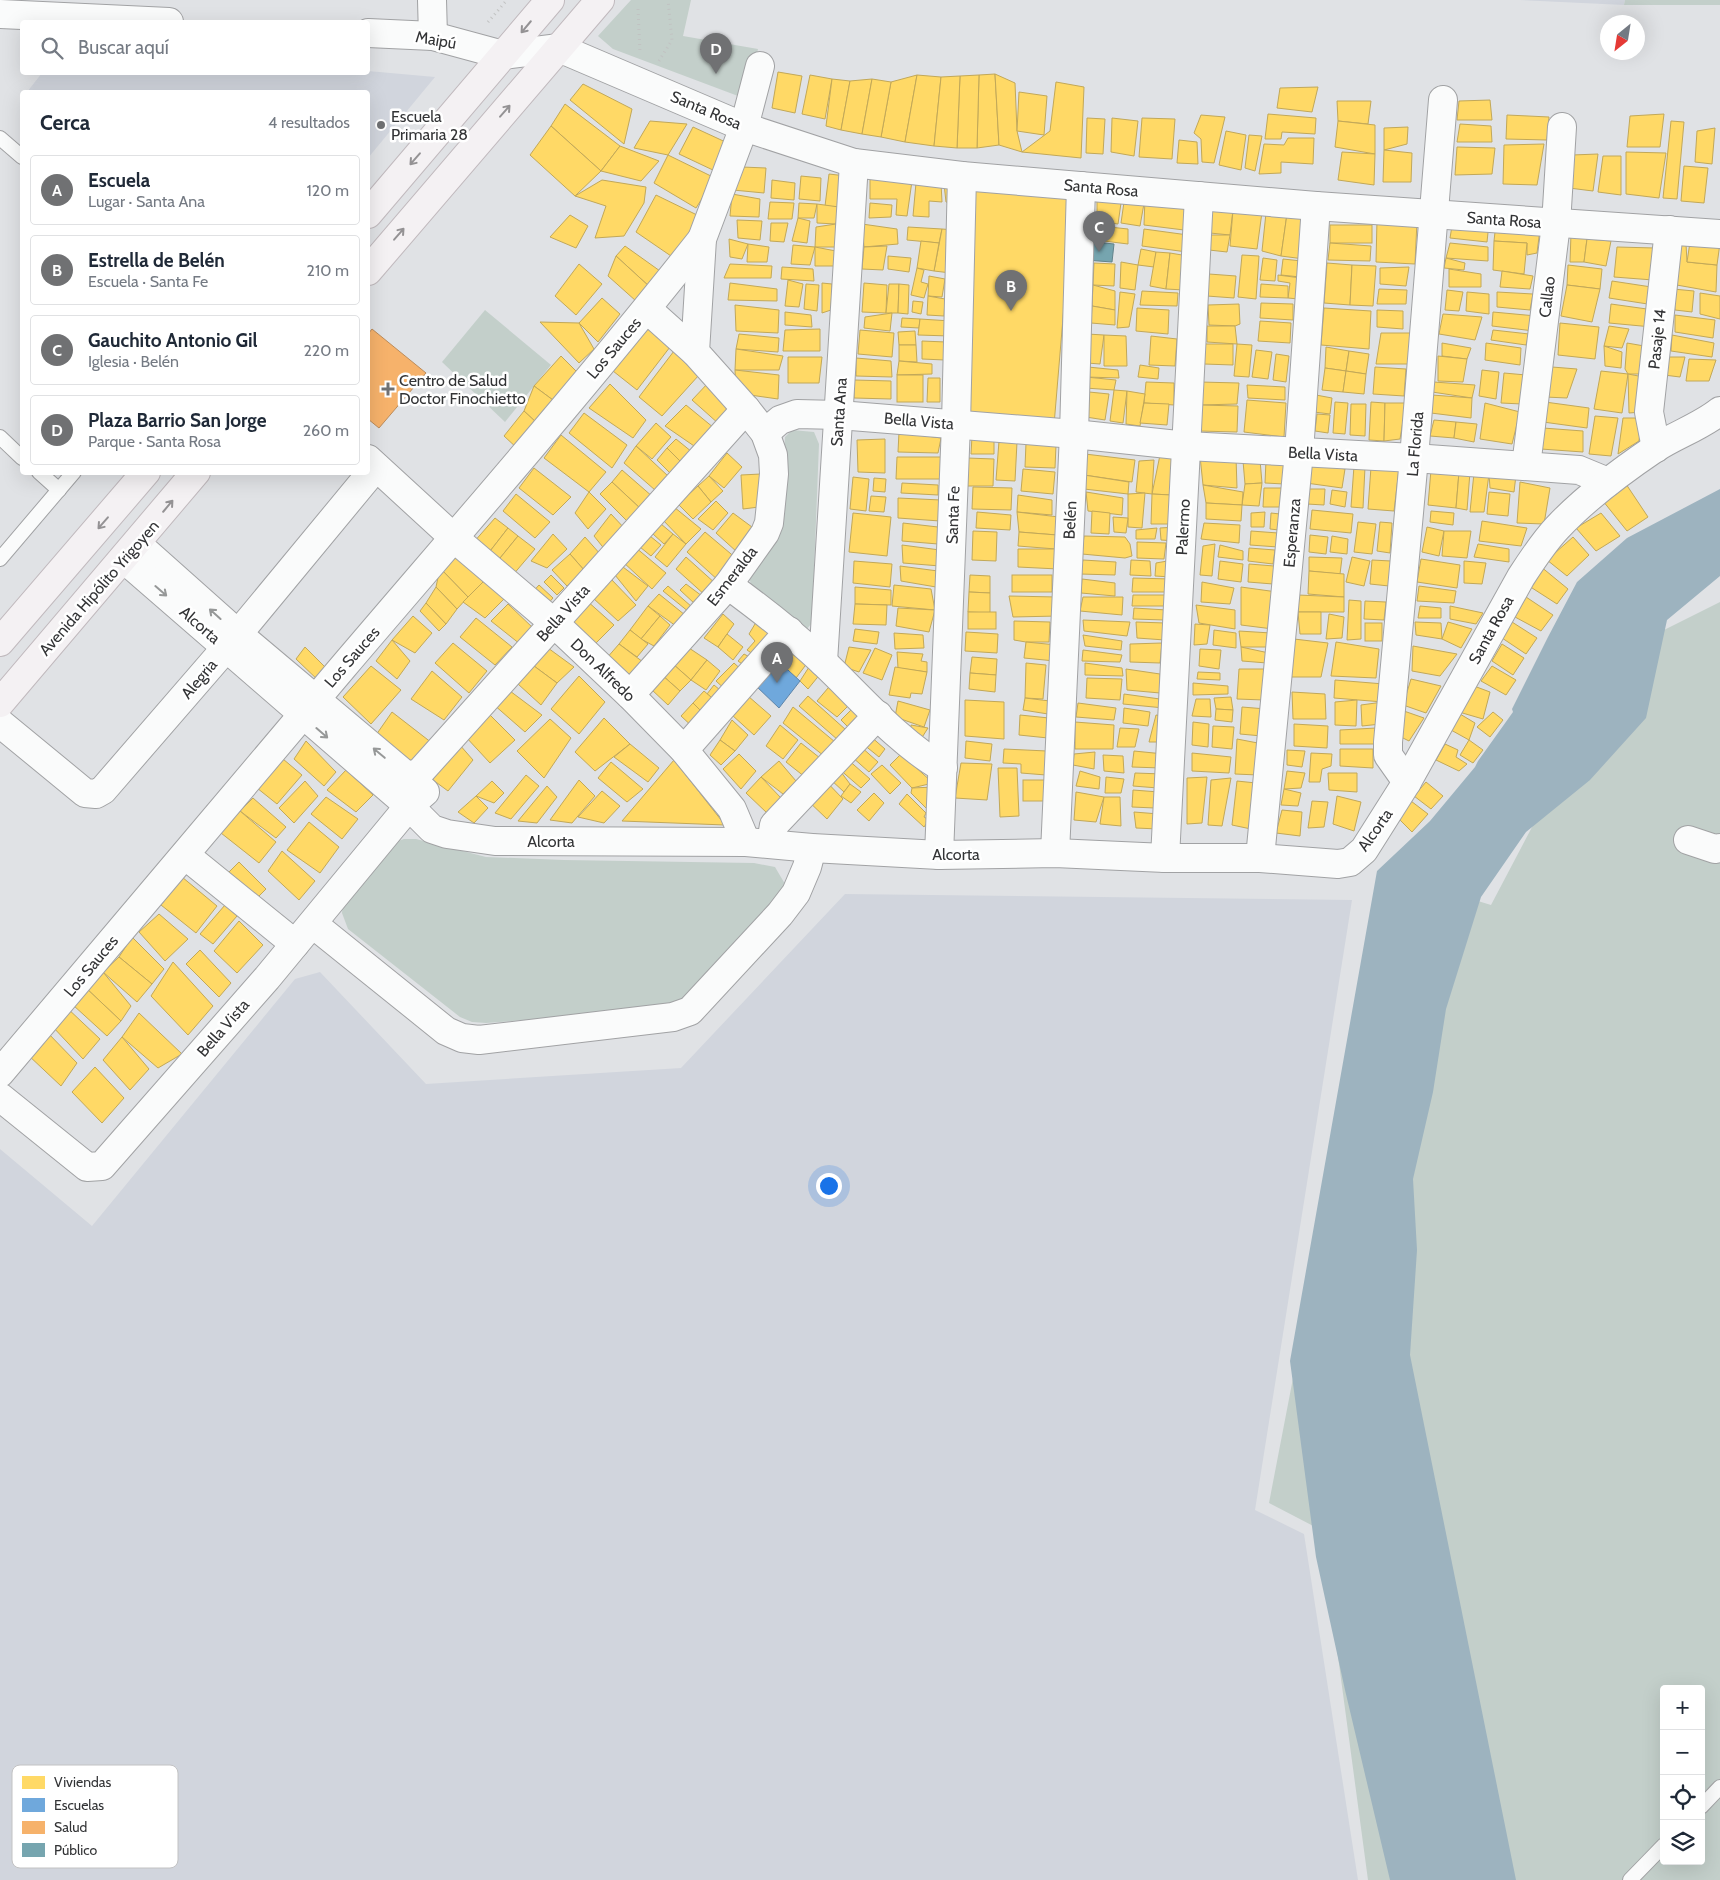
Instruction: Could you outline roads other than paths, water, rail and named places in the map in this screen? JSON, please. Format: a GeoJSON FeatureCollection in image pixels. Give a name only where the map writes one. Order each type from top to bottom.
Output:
{"type":"FeatureCollection","features":[{"type":"Feature","properties":{"kind":"main road"},"geometry":{"type":"LineString","coordinates":[[370,212],[550,0]]}},
{"type":"Feature","properties":{"kind":"main road"},"geometry":{"type":"LineString","coordinates":[[370,268],[600,0]]}},
{"type":"Feature","properties":{"kind":"main road"},"geometry":{"type":"LineString","coordinates":[[0,642],[143,475]]}},
{"type":"Feature","properties":{"kind":"main road","name":"Avenida Hipólito Yrigoyen"},"geometry":{"type":"LineString","coordinates":[[0,703],[194,475]]}},
{"type":"Feature","properties":{"kind":"street"},"geometry":{"type":"LineString","coordinates":[[432,0],[433,36]]}},
{"type":"Feature","properties":{"kind":"street"},"geometry":{"type":"LineString","coordinates":[[9,9],[144,20]]}},
{"type":"Feature","properties":{"kind":"street","name":"Maipú"},"geometry":{"type":"LineString","coordinates":[[370,33],[433,36],[503,55]]}},
{"type":"Feature","properties":{"kind":"street"},"geometry":{"type":"LineString","coordinates":[[503,55],[560,48]]}},
{"type":"Feature","properties":{"kind":"street","name":"Santa Rosa"},"geometry":{"type":"LineString","coordinates":[[560,48],[744,127],[854,162],[962,176],[1316,206],[1720,234]]}},
{"type":"Feature","properties":{"kind":"street","name":"Los Sauces"},"geometry":{"type":"LineString","coordinates":[[695,352],[702,239],[744,127],[760,66]]}},
{"type":"Feature","properties":{"kind":"street","name":"La Florida"},"geometry":{"type":"LineString","coordinates":[[1408,782],[1388,755],[1388,742],[1414,458],[1442,100]]}},
{"type":"Feature","properties":{"kind":"street","name":"Callao"},"geometry":{"type":"LineString","coordinates":[[1526,466],[1556,224],[1562,127]]}},
{"type":"Feature","properties":{"kind":"street","name":"Santa Ana"},"geometry":{"type":"LineString","coordinates":[[823,662],[854,162]]}},
{"type":"Feature","properties":{"kind":"street","name":"Santa Fe"},"geometry":{"type":"LineString","coordinates":[[939,855],[956,424],[962,176]]}},
{"type":"Feature","properties":{"kind":"street","name":"Belén"},"geometry":{"type":"LineString","coordinates":[[1055,853],[1074,434],[1081,186]]}},
{"type":"Feature","properties":{"kind":"street","name":"Palermo"},"geometry":{"type":"LineString","coordinates":[[1165,858],[1200,196]]}},
{"type":"Feature","properties":{"kind":"street","name":"Esperanza"},"geometry":{"type":"LineString","coordinates":[[1260,858],[1299,452],[1316,206]]}},
{"type":"Feature","properties":{"kind":"street","name":"Pasaje 14"},"geometry":{"type":"LineString","coordinates":[[1656,448],[1650,412],[1669,230]]}},
{"type":"Feature","properties":{"kind":"street","name":"Los Sauces"},"geometry":{"type":"LineString","coordinates":[[0,1073],[647,309],[702,239]]}},
{"type":"Feature","properties":{"kind":"street"},"geometry":{"type":"LineString","coordinates":[[647,309],[695,352],[766,434]]}},
{"type":"Feature","properties":{"kind":"street","name":"Bella Vista"},"geometry":{"type":"LineString","coordinates":[[0,1097],[87,1168],[102,1166],[313,924],[414,792],[420,772],[746,409]]}},
{"type":"Feature","properties":{"kind":"street","name":"Santa Rosa"},"geometry":{"type":"LineString","coordinates":[[1408,782],[1521,577],[1557,528],[1608,482],[1656,448],[1710,419],[1720,411]]}},
{"type":"Feature","properties":{"kind":"street","name":"Bella Vista"},"geometry":{"type":"LineString","coordinates":[[766,434],[780,420],[797,414],[839,415],[1074,434],[1188,446],[1414,458],[1579,470],[1608,482]]}},
{"type":"Feature","properties":{"kind":"street","name":"Esmeralda"},"geometry":{"type":"LineString","coordinates":[[630,696],[728,585],[765,533],[769,523],[774,474],[773,455],[766,434]]}},
{"type":"Feature","properties":{"kind":"street","name":"Don Alfredo"},"geometry":{"type":"LineString","coordinates":[[372,463],[454,538],[554,623],[630,696],[684,750],[759,842]]}},
{"type":"Feature","properties":{"kind":"street","name":"Alegria"},"geometry":{"type":"LineString","coordinates":[[0,723],[85,793],[96,794],[103,790],[232,641],[363,475]]}},
{"type":"Feature","properties":{"kind":"street","name":"Alcorta"},"geometry":{"type":"LineString","coordinates":[[130,552],[309,707],[414,792],[432,829],[447,834],[495,841],[759,842],[812,848],[939,855],[1055,853],[1165,858],[1260,858],[1338,864],[1350,862],[1364,850],[1408,782]]}},
{"type":"Feature","properties":{"kind":"street"},"geometry":{"type":"LineString","coordinates":[[728,585],[789,631],[926,758],[943,768]]}},
{"type":"Feature","properties":{"kind":"street"},"geometry":{"type":"LineString","coordinates":[[684,750],[789,631]]}},
{"type":"Feature","properties":{"kind":"street"},"geometry":{"type":"LineString","coordinates":[[759,842],[878,715]]}},
{"type":"Feature","properties":{"kind":"street"},"geometry":{"type":"LineString","coordinates":[[1688,840],[1715,849],[1720,848]]}},
{"type":"Feature","properties":{"kind":"street"},"geometry":{"type":"LineString","coordinates":[[313,924],[446,1031],[462,1038],[479,1040],[673,1017],[690,1011],[780,914],[796,893],[807,867],[812,848]]}},
{"type":"Feature","properties":{"kind":"street"},"geometry":{"type":"LineString","coordinates":[[185,855],[295,944]]}},
{"type":"Feature","properties":{"kind":"lane"},"geometry":{"type":"LineString","coordinates":[[0,138],[20,155]]}},
{"type":"Feature","properties":{"kind":"lane"},"geometry":{"type":"LineString","coordinates":[[0,438],[20,456]]}},
{"type":"Feature","properties":{"kind":"lane"},"geometry":{"type":"LineString","coordinates":[[42,475],[59,490]]}},
{"type":"Feature","properties":{"kind":"lane"},"geometry":{"type":"LineString","coordinates":[[0,559],[72,475]]}},
{"type":"Feature","properties":{"kind":"lane"},"geometry":{"type":"LineString","coordinates":[[1705,1803],[1720,1787]]}},
{"type":"Feature","properties":{"kind":"lane"},"geometry":{"type":"LineString","coordinates":[[1630,1880],[1660,1849]]}},
{"type":"Feature","properties":{"kind":"water"},"geometry":{"type":"Polygon","coordinates":[[[1720,489],[1720,576],[1667,620],[1646,718],[1590,780],[1526,832],[1481,897],[1446,1009],[1433,1092],[1413,1179],[1417,1250],[1410,1355],[1516,1880],[1390,1880],[1316,1557],[1290,1361],[1377,871],[1430,821],[1475,767],[1513,712],[1512,709],[1577,582],[1627,538],[1720,489]]]}},
{"type":"Feature","properties":{"kind":"place","name":"Plaza Barrio San Jorge"},"geometry":{"type":"Point","coordinates":[716,74]}},
{"type":"Feature","properties":{"kind":"place","name":"Escuela Primaria 28"},"geometry":{"type":"Point","coordinates":[381,125]}},
{"type":"Feature","properties":{"kind":"place","name":"Gauchito Antonio Gil"},"geometry":{"type":"Point","coordinates":[1099,252]}},
{"type":"Feature","properties":{"kind":"place","name":"Estrella de Belén"},"geometry":{"type":"Point","coordinates":[1011,311]}},
{"type":"Feature","properties":{"kind":"place","name":"Centro de Salud Doctor Finochietto"},"geometry":{"type":"Point","coordinates":[388,389]}},
{"type":"Feature","properties":{"kind":"place","name":"Escuela"},"geometry":{"type":"Point","coordinates":[777,683]}}]}
